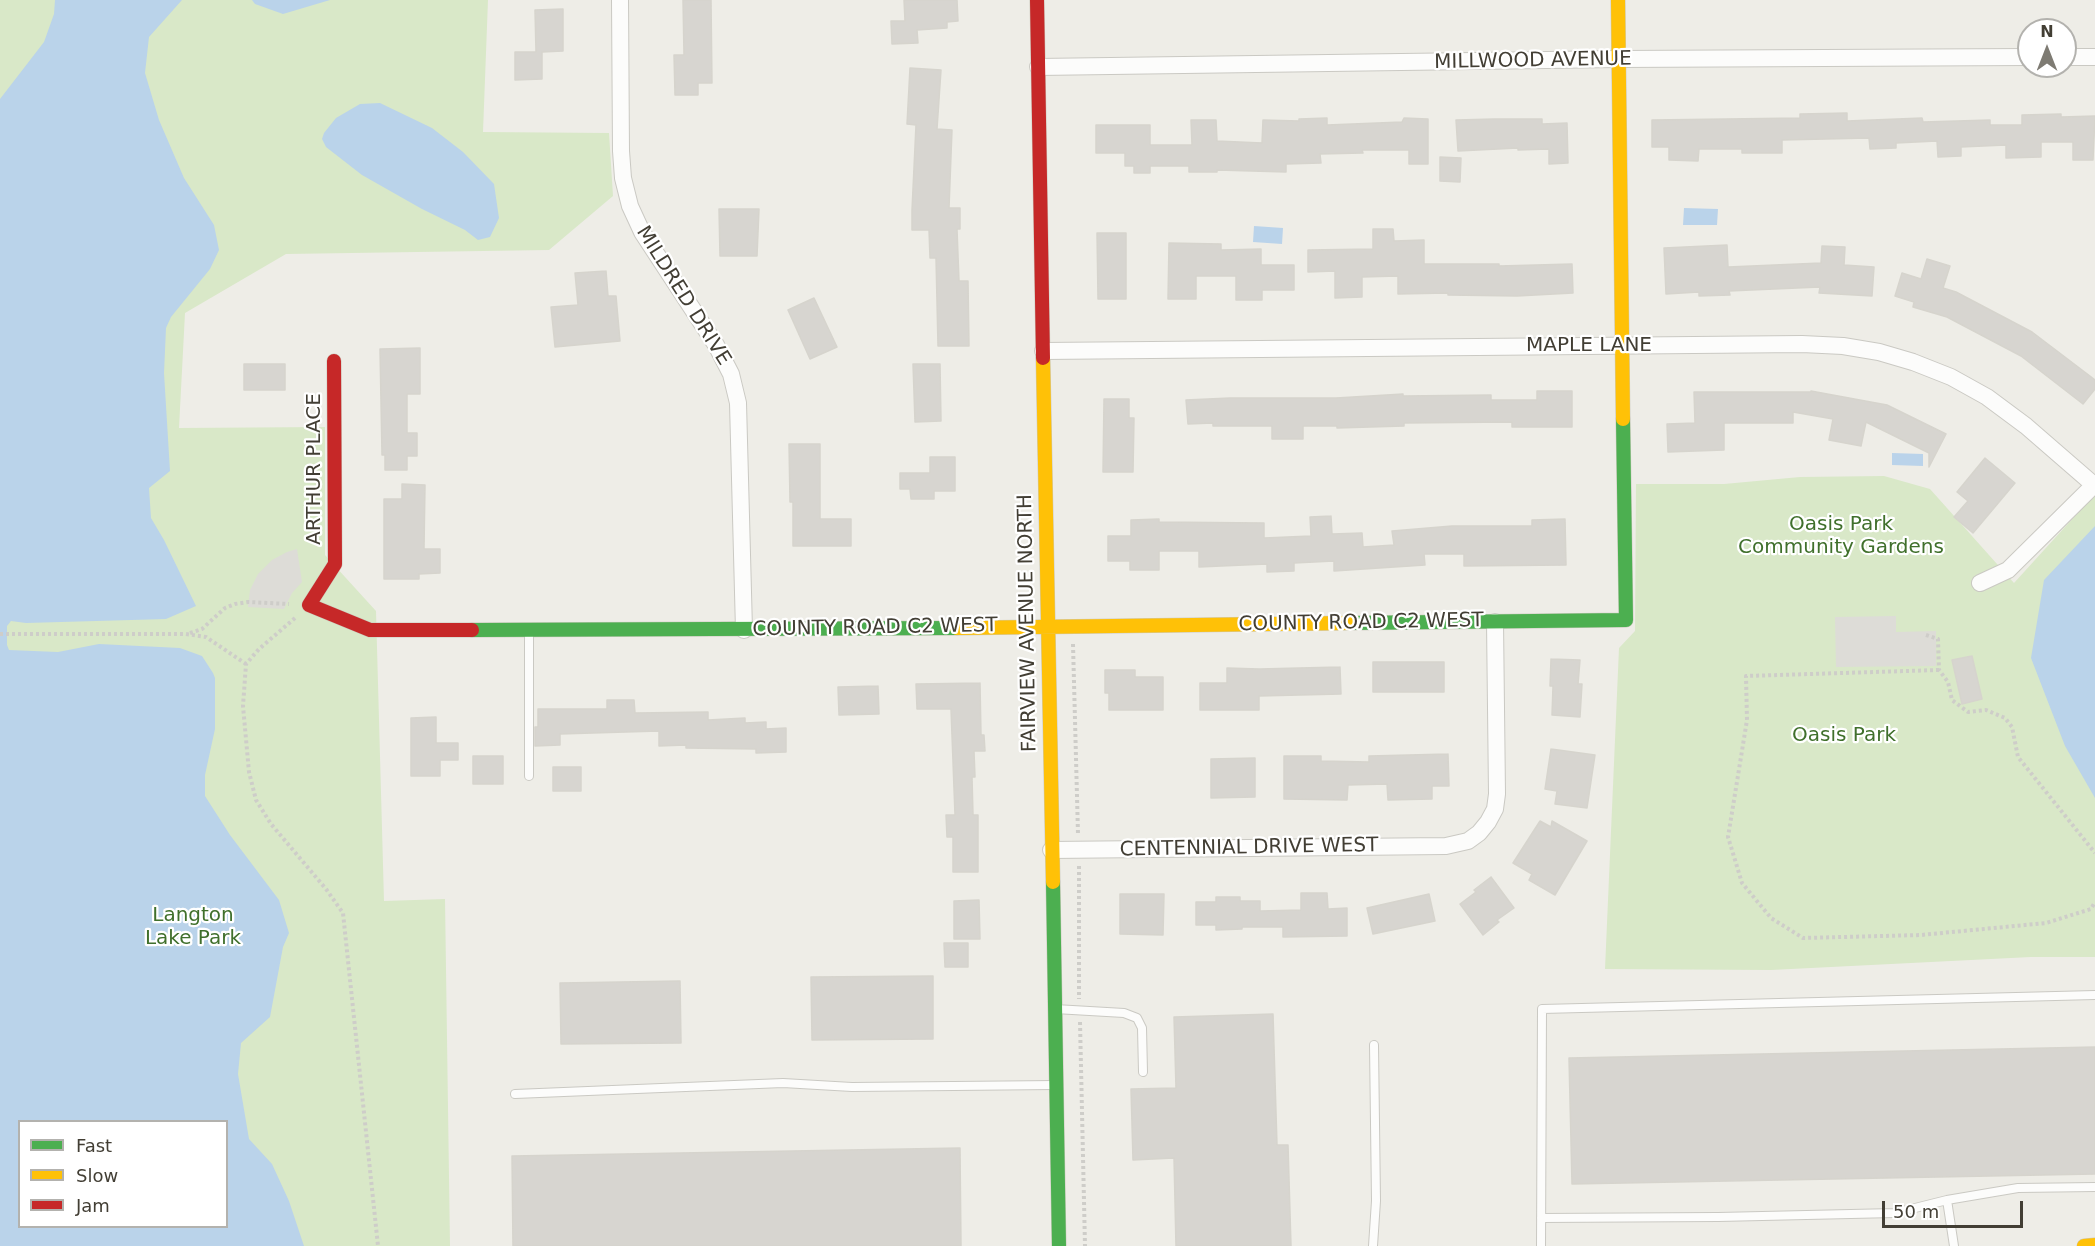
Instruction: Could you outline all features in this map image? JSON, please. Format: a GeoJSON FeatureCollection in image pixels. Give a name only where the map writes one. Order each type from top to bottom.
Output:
{"type":"FeatureCollection","features":[{"type":"Feature","properties":{"kind":"street","name":"MILDRED DRIVE"},"geometry":{"type":"LineString","coordinates":[[620,0],[621,151],[623,178],[630,206],[642,232],[716,345],[731,374],[738,403],[744,630]]}},
{"type":"Feature","properties":{"kind":"street","name":"FAIRVIEW AVENUE NORTH"},"geometry":{"type":"LineString","coordinates":[[1037,0],[1059,1246]]}},
{"type":"Feature","properties":{"kind":"street"},"geometry":{"type":"LineString","coordinates":[[1618,0],[1622,346]]}},
{"type":"Feature","properties":{"kind":"street","name":"MILLWOOD AVENUE"},"geometry":{"type":"LineString","coordinates":[[1038,67],[1619,59],[2017,57]]}},
{"type":"Feature","properties":{"kind":"street"},"geometry":{"type":"LineString","coordinates":[[2077,57],[2095,57]]}},
{"type":"Feature","properties":{"kind":"street","name":"MAPLE LANE"},"geometry":{"type":"LineString","coordinates":[[1043,351],[1823,345],[1879,352],[1951,377],[1987,397],[2026,426],[2095,484]]}},
{"type":"Feature","properties":{"kind":"street","name":"COUNTY ROAD C2 WEST"},"geometry":{"type":"LineString","coordinates":[[309,605],[370,630],[744,630],[1626,620],[1622,346]]}},
{"type":"Feature","properties":{"kind":"street","name":"ARTHUR PLACE"},"geometry":{"type":"LineString","coordinates":[[309,605],[336,564],[334,361]]}},
{"type":"Feature","properties":{"kind":"street"},"geometry":{"type":"LineString","coordinates":[[1980,584],[2008,570],[2095,484]]}},
{"type":"Feature","properties":{"kind":"street","name":"CENTENNIAL DRIVE WEST"},"geometry":{"type":"LineString","coordinates":[[1052,850],[1446,846],[1468,841],[1488,822],[1495,809],[1497,794],[1495,622]]}},
{"type":"Feature","properties":{"kind":"street"},"geometry":{"type":"LineString","coordinates":[[2084,1246],[2095,1245]]}},
{"type":"Feature","properties":{"kind":"lane"},"geometry":{"type":"LineString","coordinates":[[529,630],[529,776]]}},
{"type":"Feature","properties":{"kind":"lane"},"geometry":{"type":"LineString","coordinates":[[1541,1246],[1542,1009],[2095,995]]}},
{"type":"Feature","properties":{"kind":"lane"},"geometry":{"type":"LineString","coordinates":[[1054,1009],[1124,1013],[1137,1018],[1142,1028],[1143,1072]]}},
{"type":"Feature","properties":{"kind":"lane"},"geometry":{"type":"LineString","coordinates":[[1373,1246],[1376,1201],[1374,1045]]}},
{"type":"Feature","properties":{"kind":"lane"},"geometry":{"type":"LineString","coordinates":[[514,1094],[783,1083],[852,1088],[1056,1085]]}},
{"type":"Feature","properties":{"kind":"lane"},"geometry":{"type":"LineString","coordinates":[[1541,1218],[1895,1213],[1947,1200],[2018,1188],[2095,1187]]}},
{"type":"Feature","properties":{"kind":"lane"},"geometry":{"type":"LineString","coordinates":[[1947,1200],[1954,1246]]}},
{"type":"Feature","properties":{"kind":"path"},"geometry":{"type":"LineString","coordinates":[[186,634],[202,629],[225,608],[234,604],[248,602],[309,605]]}},
{"type":"Feature","properties":{"kind":"path"},"geometry":{"type":"LineString","coordinates":[[309,605],[259,649],[246,664],[243,706],[245,735],[249,772],[256,800],[272,824],[343,913],[378,1246]]}},
{"type":"Feature","properties":{"kind":"path"},"geometry":{"type":"LineString","coordinates":[[1072,626],[1079,850],[1079,1010],[1085,1246]]}},
{"type":"Feature","properties":{"kind":"path"},"geometry":{"type":"LineString","coordinates":[[0,634],[186,634],[206,637],[246,664]]}},
{"type":"Feature","properties":{"kind":"path"},"geometry":{"type":"LineString","coordinates":[[1926,634],[1938,639],[1939,670],[1948,682],[1952,700],[1968,712],[1986,710],[2005,718],[2012,727],[2018,757],[2095,853]]}},
{"type":"Feature","properties":{"kind":"path"},"geometry":{"type":"LineString","coordinates":[[1939,670],[1746,676],[1747,720],[1728,837],[1742,883],[1770,918],[1803,938],[1921,935],[2046,923],[2091,909],[2095,902]]}},
{"type":"Feature","properties":{"kind":"green space","name":"Langton Lake Park"},"geometry":{"type":"Polygon","coordinates":[[[0,0],[488,0],[483,132],[609,133],[613,196],[549,250],[286,254],[185,313],[179,428],[325,427],[325,555],[376,611],[384,901],[445,899],[450,1246],[0,1246],[0,0]]]}},
{"type":"Feature","properties":{"kind":"green space","name":"Oasis Park"},"geometry":{"type":"Polygon","coordinates":[[[1884,476],[1930,489],[2014,583],[2095,494],[2095,957],[2031,957],[1771,970],[1605,969],[1619,648],[1635,631],[1636,484],[1724,484],[1800,477],[1884,476]]]}},
{"type":"Feature","properties":{"kind":"shaded area"},"geometry":{"type":"Polygon","coordinates":[[[297,549],[302,582],[292,593],[284,609],[248,607],[250,590],[258,574],[272,560],[297,549]]]}},
{"type":"Feature","properties":{"kind":"shaded area"},"geometry":{"type":"Polygon","coordinates":[[[1896,616],[1896,632],[1936,631],[1936,666],[1836,667],[1835,617],[1896,616]]]}},
{"type":"Feature","properties":{"kind":"water"},"geometry":{"type":"Polygon","coordinates":[[[55,0],[182,0],[149,37],[145,73],[159,120],[184,178],[214,225],[219,250],[210,269],[171,317],[166,328],[164,373],[170,471],[149,488],[151,518],[196,606],[166,619],[26,623],[11,621],[7,626],[7,645],[9,650],[58,652],[99,644],[180,648],[202,656],[213,673],[215,678],[215,729],[205,775],[205,796],[230,835],[279,900],[289,933],[283,947],[270,1017],[241,1043],[238,1074],[249,1139],[272,1164],[289,1201],[304,1246],[0,1246],[0,99],[44,42],[54,14],[55,0]]]}},
{"type":"Feature","properties":{"kind":"water"},"geometry":{"type":"Polygon","coordinates":[[[252,0],[330,0],[283,14],[255,4],[252,0]]]}},
{"type":"Feature","properties":{"kind":"water"},"geometry":{"type":"Polygon","coordinates":[[[380,103],[432,128],[463,152],[494,184],[499,218],[490,237],[478,240],[465,230],[362,175],[326,147],[322,139],[324,133],[336,118],[360,104],[380,103]]]}},
{"type":"Feature","properties":{"kind":"water"},"geometry":{"type":"Polygon","coordinates":[[[1684,208],[1718,209],[1717,225],[1683,225],[1684,208]]]}},
{"type":"Feature","properties":{"kind":"water"},"geometry":{"type":"Polygon","coordinates":[[[1254,226],[1283,228],[1282,244],[1253,242],[1254,226]]]}},
{"type":"Feature","properties":{"kind":"water"},"geometry":{"type":"Polygon","coordinates":[[[1892,453],[1923,454],[1923,466],[1892,465],[1892,453]]]}},
{"type":"Feature","properties":{"kind":"water"},"geometry":{"type":"Polygon","coordinates":[[[2095,526],[2095,798],[2065,746],[2031,658],[2044,580],[2095,526]]]}},
{"type":"Feature","properties":{"kind":"building"},"geometry":{"type":"Polygon","coordinates":[[[683,0],[711,0],[712,83],[698,83],[698,95],[675,95],[674,55],[684,55],[683,0]]]}},
{"type":"Feature","properties":{"kind":"building"},"geometry":{"type":"Polygon","coordinates":[[[904,0],[957,0],[958,21],[947,22],[947,28],[917,30],[918,43],[892,44],[891,21],[905,21],[904,0]]]}},
{"type":"Feature","properties":{"kind":"building"},"geometry":{"type":"Polygon","coordinates":[[[563,9],[563,51],[542,52],[542,79],[515,80],[515,52],[536,52],[535,10],[563,9]]]}},
{"type":"Feature","properties":{"kind":"building"},"geometry":{"type":"Polygon","coordinates":[[[910,68],[941,70],[937,129],[952,130],[949,208],[960,208],[960,229],[957,229],[959,281],[968,281],[969,346],[938,346],[936,258],[930,258],[929,230],[912,230],[916,125],[907,124],[910,68]]]}},
{"type":"Feature","properties":{"kind":"building"},"geometry":{"type":"Polygon","coordinates":[[[1847,113],[1847,121],[1922,118],[1923,122],[1990,120],[1990,125],[2022,125],[2022,115],[2095,116],[2093,160],[2073,160],[2073,142],[2041,142],[2041,157],[2006,158],[2006,145],[1961,147],[1961,156],[1938,157],[1937,141],[1896,143],[1896,148],[1870,149],[1869,138],[1782,140],[1782,153],[1742,153],[1742,149],[1699,149],[1698,161],[1669,160],[1669,147],[1652,147],[1652,120],[1800,118],[1800,114],[1847,113]]]}},
{"type":"Feature","properties":{"kind":"building"},"geometry":{"type":"Polygon","coordinates":[[[1327,118],[1327,125],[1402,122],[1404,118],[1428,119],[1428,164],[1409,164],[1409,150],[1362,150],[1363,153],[1320,154],[1321,163],[1286,164],[1286,172],[1217,170],[1217,172],[1189,172],[1189,166],[1150,166],[1150,173],[1134,173],[1134,166],[1125,166],[1125,153],[1096,153],[1096,125],[1150,125],[1150,145],[1192,145],[1191,120],[1216,120],[1217,141],[1262,143],[1263,120],[1299,121],[1299,119],[1327,118]]]}},
{"type":"Feature","properties":{"kind":"building"},"geometry":{"type":"Polygon","coordinates":[[[1542,119],[1542,124],[1567,123],[1568,163],[1549,164],[1549,149],[1458,151],[1456,120],[1542,119]]]}},
{"type":"Feature","properties":{"kind":"building"},"geometry":{"type":"Polygon","coordinates":[[[1440,157],[1461,158],[1460,182],[1440,181],[1440,157]]]}},
{"type":"Feature","properties":{"kind":"building"},"geometry":{"type":"Polygon","coordinates":[[[719,209],[759,209],[757,256],[720,256],[719,209]]]}},
{"type":"Feature","properties":{"kind":"building"},"geometry":{"type":"Polygon","coordinates":[[[1373,229],[1393,229],[1394,241],[1424,240],[1424,264],[1499,264],[1499,266],[1572,264],[1573,293],[1517,296],[1448,295],[1448,293],[1398,294],[1398,276],[1362,277],[1362,297],[1335,298],[1335,271],[1308,272],[1308,250],[1373,249],[1373,229]]]}},
{"type":"Feature","properties":{"kind":"building"},"geometry":{"type":"Polygon","coordinates":[[[1097,233],[1126,233],[1126,299],[1098,299],[1097,233]]]}},
{"type":"Feature","properties":{"kind":"building"},"geometry":{"type":"Polygon","coordinates":[[[1169,243],[1221,244],[1221,250],[1261,249],[1261,265],[1294,265],[1294,290],[1262,290],[1262,300],[1236,300],[1236,276],[1196,276],[1196,299],[1168,299],[1169,243]]]}},
{"type":"Feature","properties":{"kind":"building"},"geometry":{"type":"Polygon","coordinates":[[[1727,245],[1728,267],[1821,263],[1822,246],[1845,247],[1844,265],[1874,267],[1872,296],[1819,293],[1820,287],[1729,291],[1730,295],[1699,296],[1699,292],[1666,294],[1664,248],[1727,245]]]}},
{"type":"Feature","properties":{"kind":"building"},"geometry":{"type":"Polygon","coordinates":[[[1927,259],[1950,266],[1943,288],[1956,292],[2032,332],[2095,380],[2095,389],[2083,404],[2021,356],[1947,317],[1913,307],[1914,302],[1895,296],[1902,273],[1921,279],[1927,259]]]}},
{"type":"Feature","properties":{"kind":"building"},"geometry":{"type":"Polygon","coordinates":[[[606,271],[608,296],[616,296],[620,341],[555,347],[551,307],[578,305],[575,273],[606,271]]]}},
{"type":"Feature","properties":{"kind":"building"},"geometry":{"type":"Polygon","coordinates":[[[814,298],[837,347],[810,359],[788,310],[814,298]]]}},
{"type":"Feature","properties":{"kind":"building"},"geometry":{"type":"Polygon","coordinates":[[[420,348],[420,394],[407,394],[407,433],[417,433],[417,456],[407,456],[407,470],[385,470],[385,455],[382,455],[380,349],[420,348]]]}},
{"type":"Feature","properties":{"kind":"building"},"geometry":{"type":"Polygon","coordinates":[[[244,364],[285,364],[285,390],[244,390],[244,364]]]}},
{"type":"Feature","properties":{"kind":"building"},"geometry":{"type":"Polygon","coordinates":[[[913,364],[940,364],[941,421],[915,422],[913,364]]]}},
{"type":"Feature","properties":{"kind":"building"},"geometry":{"type":"Polygon","coordinates":[[[1537,391],[1572,391],[1572,427],[1512,427],[1512,422],[1404,423],[1404,426],[1337,428],[1337,426],[1303,426],[1303,439],[1272,439],[1272,426],[1188,424],[1186,400],[1336,398],[1403,394],[1403,396],[1491,395],[1491,400],[1537,400],[1537,391]]]}},
{"type":"Feature","properties":{"kind":"building"},"geometry":{"type":"Polygon","coordinates":[[[1811,391],[1887,405],[1946,434],[1929,467],[1929,453],[1866,422],[1861,446],[1829,440],[1833,419],[1793,412],[1793,423],[1724,423],[1724,450],[1668,452],[1667,424],[1695,423],[1694,392],[1811,391]]]}},
{"type":"Feature","properties":{"kind":"building"},"geometry":{"type":"Polygon","coordinates":[[[1104,399],[1129,399],[1129,418],[1134,418],[1133,472],[1103,472],[1104,399]]]}},
{"type":"Feature","properties":{"kind":"building"},"geometry":{"type":"Polygon","coordinates":[[[789,444],[820,444],[820,519],[851,519],[851,546],[793,546],[789,444]]]}},
{"type":"Feature","properties":{"kind":"building"},"geometry":{"type":"Polygon","coordinates":[[[930,457],[955,457],[955,491],[934,491],[934,499],[911,499],[910,489],[900,489],[900,473],[930,473],[930,457]]]}},
{"type":"Feature","properties":{"kind":"building"},"geometry":{"type":"Polygon","coordinates":[[[1985,458],[2015,483],[1973,533],[1954,517],[1968,501],[1957,492],[1985,458]]]}},
{"type":"Feature","properties":{"kind":"building"},"geometry":{"type":"Polygon","coordinates":[[[402,484],[425,485],[424,549],[440,549],[440,573],[419,574],[419,579],[384,579],[384,499],[402,499],[402,484]]]}},
{"type":"Feature","properties":{"kind":"building"},"geometry":{"type":"Polygon","coordinates":[[[1331,516],[1332,534],[1362,533],[1363,547],[1394,545],[1392,531],[1452,526],[1532,526],[1532,520],[1565,519],[1566,565],[1464,566],[1464,554],[1424,554],[1425,565],[1334,571],[1334,561],[1294,563],[1294,571],[1267,572],[1267,564],[1199,567],[1199,551],[1159,551],[1159,570],[1130,570],[1130,561],[1108,561],[1108,536],[1131,536],[1131,520],[1264,523],[1264,538],[1311,536],[1310,517],[1331,516]]]}},
{"type":"Feature","properties":{"kind":"building"},"geometry":{"type":"Polygon","coordinates":[[[1972,656],[1982,699],[1962,704],[1952,660],[1972,656]]]}},
{"type":"Feature","properties":{"kind":"building"},"geometry":{"type":"Polygon","coordinates":[[[1551,659],[1580,660],[1578,684],[1582,684],[1580,717],[1552,715],[1551,659]]]}},
{"type":"Feature","properties":{"kind":"building"},"geometry":{"type":"Polygon","coordinates":[[[1373,662],[1444,662],[1444,692],[1373,692],[1373,662]]]}},
{"type":"Feature","properties":{"kind":"building"},"geometry":{"type":"Polygon","coordinates":[[[1340,667],[1341,694],[1259,696],[1259,710],[1200,710],[1200,683],[1227,683],[1227,668],[1340,667]]]}},
{"type":"Feature","properties":{"kind":"building"},"geometry":{"type":"Polygon","coordinates":[[[1105,670],[1135,670],[1135,677],[1163,677],[1163,710],[1109,710],[1109,693],[1105,693],[1105,670]]]}},
{"type":"Feature","properties":{"kind":"building"},"geometry":{"type":"Polygon","coordinates":[[[980,683],[981,735],[984,735],[985,751],[974,751],[975,777],[972,777],[973,815],[978,815],[978,872],[953,872],[953,837],[947,837],[946,815],[955,815],[951,709],[917,709],[916,684],[980,683]]]}},
{"type":"Feature","properties":{"kind":"building"},"geometry":{"type":"Polygon","coordinates":[[[878,686],[879,714],[839,715],[838,687],[878,686]]]}},
{"type":"Feature","properties":{"kind":"building"},"geometry":{"type":"Polygon","coordinates":[[[607,700],[634,700],[635,713],[708,712],[708,720],[745,718],[745,723],[766,722],[766,729],[786,728],[786,752],[756,753],[756,749],[686,748],[686,745],[659,746],[659,731],[560,734],[560,745],[535,746],[538,709],[607,709],[607,700]]]}},
{"type":"Feature","properties":{"kind":"building"},"geometry":{"type":"Polygon","coordinates":[[[436,717],[436,743],[458,743],[458,760],[440,760],[440,776],[411,776],[411,718],[436,717]]]}},
{"type":"Feature","properties":{"kind":"building"},"geometry":{"type":"Polygon","coordinates":[[[1551,749],[1595,755],[1587,808],[1555,804],[1557,791],[1545,789],[1551,749]]]}},
{"type":"Feature","properties":{"kind":"building"},"geometry":{"type":"Polygon","coordinates":[[[1448,754],[1449,786],[1432,786],[1432,799],[1388,800],[1387,784],[1348,785],[1347,800],[1284,799],[1284,756],[1321,756],[1321,761],[1369,762],[1369,756],[1448,754]]]}},
{"type":"Feature","properties":{"kind":"building"},"geometry":{"type":"Polygon","coordinates":[[[473,756],[503,756],[503,784],[473,784],[473,756]]]}},
{"type":"Feature","properties":{"kind":"building"},"geometry":{"type":"Polygon","coordinates":[[[1255,758],[1255,797],[1211,798],[1211,759],[1255,758]]]}},
{"type":"Feature","properties":{"kind":"building"},"geometry":{"type":"Polygon","coordinates":[[[553,767],[581,767],[581,791],[553,791],[553,767]]]}},
{"type":"Feature","properties":{"kind":"building"},"geometry":{"type":"Polygon","coordinates":[[[1540,821],[1551,827],[1552,821],[1587,841],[1555,895],[1529,880],[1532,874],[1513,863],[1540,821]]]}},
{"type":"Feature","properties":{"kind":"building"},"geometry":{"type":"Polygon","coordinates":[[[1491,877],[1514,908],[1497,920],[1499,922],[1483,935],[1460,904],[1491,877]]]}},
{"type":"Feature","properties":{"kind":"building"},"geometry":{"type":"Polygon","coordinates":[[[1301,893],[1327,893],[1328,909],[1347,908],[1347,936],[1283,937],[1283,927],[1242,927],[1242,929],[1216,930],[1216,925],[1196,925],[1196,902],[1216,902],[1216,897],[1240,897],[1240,901],[1260,901],[1260,911],[1301,910],[1301,893]]]}},
{"type":"Feature","properties":{"kind":"building"},"geometry":{"type":"Polygon","coordinates":[[[1120,894],[1164,894],[1163,935],[1120,934],[1120,894]]]}},
{"type":"Feature","properties":{"kind":"building"},"geometry":{"type":"Polygon","coordinates":[[[1429,894],[1435,921],[1373,934],[1367,908],[1429,894]]]}},
{"type":"Feature","properties":{"kind":"building"},"geometry":{"type":"Polygon","coordinates":[[[979,900],[980,939],[954,939],[954,901],[979,900]]]}},
{"type":"Feature","properties":{"kind":"building"},"geometry":{"type":"Polygon","coordinates":[[[944,943],[968,943],[968,967],[945,967],[944,943]]]}},
{"type":"Feature","properties":{"kind":"building"},"geometry":{"type":"Polygon","coordinates":[[[933,976],[933,1039],[812,1040],[811,977],[933,976]]]}},
{"type":"Feature","properties":{"kind":"building"},"geometry":{"type":"Polygon","coordinates":[[[680,981],[681,1043],[561,1044],[560,983],[680,981]]]}},
{"type":"Feature","properties":{"kind":"building"},"geometry":{"type":"Polygon","coordinates":[[[1273,1014],[1277,1145],[1288,1145],[1291,1246],[1176,1246],[1174,1158],[1133,1160],[1131,1089],[1176,1088],[1174,1017],[1273,1014]]]}},
{"type":"Feature","properties":{"kind":"building"},"geometry":{"type":"Polygon","coordinates":[[[2095,1047],[2095,1174],[1572,1184],[1569,1058],[2095,1047]]]}},
{"type":"Feature","properties":{"kind":"building"},"geometry":{"type":"Polygon","coordinates":[[[960,1148],[961,1246],[513,1246],[512,1156],[960,1148]]]}},
{"type":"Feature","properties":{"kind":"traffic: fast"},"geometry":{"type":"LineString","coordinates":[[1350,623],[1626,620],[1623,419]]}},
{"type":"Feature","properties":{"kind":"traffic: fast"},"geometry":{"type":"LineString","coordinates":[[472,630],[957,628]]}},
{"type":"Feature","properties":{"kind":"traffic: fast"},"geometry":{"type":"LineString","coordinates":[[1053,882],[1059,1246]]}},
{"type":"Feature","properties":{"kind":"traffic: slow"},"geometry":{"type":"LineString","coordinates":[[1618,0],[1623,419]]}},
{"type":"Feature","properties":{"kind":"traffic: slow"},"geometry":{"type":"LineString","coordinates":[[1043,358],[1053,882]]}},
{"type":"Feature","properties":{"kind":"traffic: slow"},"geometry":{"type":"LineString","coordinates":[[957,628],[1350,623]]}},
{"type":"Feature","properties":{"kind":"traffic: slow"},"geometry":{"type":"LineString","coordinates":[[2084,1246],[2095,1245]]}},
{"type":"Feature","properties":{"kind":"traffic: jam"},"geometry":{"type":"LineString","coordinates":[[1037,0],[1043,358]]}},
{"type":"Feature","properties":{"kind":"traffic: jam"},"geometry":{"type":"LineString","coordinates":[[334,361],[335,564],[309,605],[370,630],[472,630]]}},
{"type":"Feature","properties":{"kind":"park label","name":"Oasis Park Community Gardens"},"geometry":{"type":"Point","coordinates":[1841,536]}}]}
